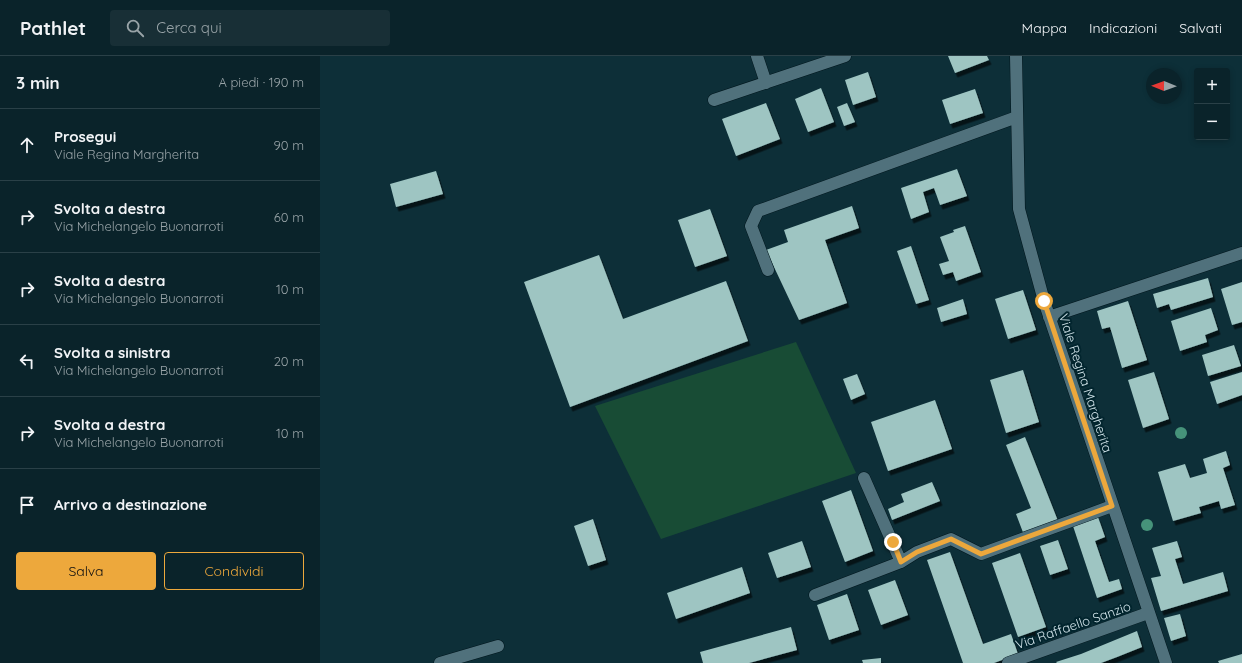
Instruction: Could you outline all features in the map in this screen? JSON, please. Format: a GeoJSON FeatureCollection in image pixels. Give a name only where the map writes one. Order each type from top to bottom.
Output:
{"type":"FeatureCollection","features":[{"type":"Feature","properties":{"kind":"street"},"geometry":{"type":"LineString","coordinates":[[757,56],[766,83]]}},
{"type":"Feature","properties":{"kind":"street"},"geometry":{"type":"LineString","coordinates":[[714,100],[845,56]]}},
{"type":"Feature","properties":{"kind":"street","name":"Viale Regina Margherita"},"geometry":{"type":"LineString","coordinates":[[1016,56],[1019,209],[1049,317],[1166,663]]}},
{"type":"Feature","properties":{"kind":"street"},"geometry":{"type":"LineString","coordinates":[[768,270],[751,226],[758,211],[1017,117]]}},
{"type":"Feature","properties":{"kind":"street"},"geometry":{"type":"LineString","coordinates":[[1049,317],[1242,254]]}},
{"type":"Feature","properties":{"kind":"street"},"geometry":{"type":"LineString","coordinates":[[864,478],[901,562]]}},
{"type":"Feature","properties":{"kind":"street"},"geometry":{"type":"LineString","coordinates":[[815,595],[901,562],[917,552],[951,539],[981,554],[1112,506]]}},
{"type":"Feature","properties":{"kind":"street","name":"Via Raffaello Sanzio"},"geometry":{"type":"LineString","coordinates":[[1008,663],[1148,613]]}},
{"type":"Feature","properties":{"kind":"street"},"geometry":{"type":"LineString","coordinates":[[440,663],[498,646]]}},
{"type":"Feature","properties":{"kind":"green space"},"geometry":{"type":"Polygon","coordinates":[[[796,342],[856,473],[661,539],[595,406],[796,342]]]}},
{"type":"Feature","properties":{"kind":"building"},"geometry":{"type":"Polygon","coordinates":[[[948,56],[987,56],[989,60],[955,73],[948,56]]]}},
{"type":"Feature","properties":{"kind":"building"},"geometry":{"type":"Polygon","coordinates":[[[868,72],[876,97],[853,105],[845,80],[868,72]]]}},
{"type":"Feature","properties":{"kind":"building"},"geometry":{"type":"Polygon","coordinates":[[[821,88],[834,122],[808,132],[795,99],[821,88]]]}},
{"type":"Feature","properties":{"kind":"building"},"geometry":{"type":"Polygon","coordinates":[[[975,89],[983,113],[950,124],[942,100],[975,89]]]}},
{"type":"Feature","properties":{"kind":"building"},"geometry":{"type":"Polygon","coordinates":[[[766,103],[780,139],[736,156],[722,119],[766,103]]]}},
{"type":"Feature","properties":{"kind":"building"},"geometry":{"type":"Polygon","coordinates":[[[847,103],[855,122],[844,126],[837,107],[847,103]]]}},
{"type":"Feature","properties":{"kind":"building"},"geometry":{"type":"Polygon","coordinates":[[[957,169],[967,196],[940,205],[934,188],[923,192],[929,212],[911,219],[901,188],[957,169]]]}},
{"type":"Feature","properties":{"kind":"building"},"geometry":{"type":"Polygon","coordinates":[[[436,171],[443,194],[396,207],[390,184],[436,171]]]}},
{"type":"Feature","properties":{"kind":"building"},"geometry":{"type":"Polygon","coordinates":[[[852,206],[859,228],[825,240],[847,303],[799,320],[766,250],[788,242],[784,230],[852,206]]]}},
{"type":"Feature","properties":{"kind":"building"},"geometry":{"type":"Polygon","coordinates":[[[710,209],[727,256],[695,267],[678,220],[710,209]]]}},
{"type":"Feature","properties":{"kind":"building"},"geometry":{"type":"Polygon","coordinates":[[[965,226],[981,272],[956,281],[953,272],[943,275],[939,264],[949,261],[940,237],[965,226]]]}},
{"type":"Feature","properties":{"kind":"building"},"geometry":{"type":"Polygon","coordinates":[[[911,246],[929,300],[916,304],[897,251],[911,246]]]}},
{"type":"Feature","properties":{"kind":"building"},"geometry":{"type":"Polygon","coordinates":[[[599,255],[623,319],[726,281],[748,341],[570,407],[524,282],[599,255]]]}},
{"type":"Feature","properties":{"kind":"building"},"geometry":{"type":"Polygon","coordinates":[[[1208,278],[1213,297],[1171,310],[1169,304],[1157,308],[1153,294],[1208,278]]]}},
{"type":"Feature","properties":{"kind":"building"},"geometry":{"type":"Polygon","coordinates":[[[1242,282],[1242,322],[1232,325],[1221,289],[1242,282]]]}},
{"type":"Feature","properties":{"kind":"building"},"geometry":{"type":"Polygon","coordinates":[[[1023,290],[1036,330],[1008,339],[995,299],[1023,290]]]}},
{"type":"Feature","properties":{"kind":"building"},"geometry":{"type":"Polygon","coordinates":[[[963,299],[967,314],[941,322],[937,308],[963,299]]]}},
{"type":"Feature","properties":{"kind":"building"},"geometry":{"type":"Polygon","coordinates":[[[1128,301],[1147,360],[1122,368],[1110,327],[1102,329],[1097,311],[1128,301]]]}},
{"type":"Feature","properties":{"kind":"building"},"geometry":{"type":"Polygon","coordinates":[[[1211,308],[1218,330],[1205,335],[1207,342],[1180,351],[1171,321],[1211,308]]]}},
{"type":"Feature","properties":{"kind":"building"},"geometry":{"type":"Polygon","coordinates":[[[1234,345],[1241,366],[1208,376],[1202,355],[1234,345]]]}},
{"type":"Feature","properties":{"kind":"building"},"geometry":{"type":"Polygon","coordinates":[[[1023,370],[1039,422],[1006,433],[990,380],[1023,370]]]}},
{"type":"Feature","properties":{"kind":"building"},"geometry":{"type":"Polygon","coordinates":[[[1154,372],[1169,419],[1143,428],[1128,380],[1154,372]]]}},
{"type":"Feature","properties":{"kind":"building"},"geometry":{"type":"Polygon","coordinates":[[[1242,372],[1242,395],[1217,404],[1210,382],[1242,372]]]}},
{"type":"Feature","properties":{"kind":"building"},"geometry":{"type":"Polygon","coordinates":[[[857,374],[865,394],[851,400],[843,379],[857,374]]]}},
{"type":"Feature","properties":{"kind":"building"},"geometry":{"type":"Polygon","coordinates":[[[935,400],[952,449],[888,471],[871,422],[935,400]]]}},
{"type":"Feature","properties":{"kind":"building"},"geometry":{"type":"Polygon","coordinates":[[[1025,437],[1058,521],[1024,535],[1016,514],[1031,508],[1006,445],[1025,437]]]}},
{"type":"Feature","properties":{"kind":"building"},"geometry":{"type":"Polygon","coordinates":[[[1226,451],[1230,465],[1223,468],[1235,505],[1221,509],[1219,501],[1199,507],[1201,513],[1173,521],[1158,472],[1185,464],[1190,478],[1207,473],[1203,459],[1226,451]]]}},
{"type":"Feature","properties":{"kind":"building"},"geometry":{"type":"Polygon","coordinates":[[[932,482],[940,501],[892,520],[888,509],[904,502],[901,494],[932,482]]]}},
{"type":"Feature","properties":{"kind":"building"},"geometry":{"type":"Polygon","coordinates":[[[851,490],[873,551],[845,562],[822,501],[851,490]]]}},
{"type":"Feature","properties":{"kind":"building"},"geometry":{"type":"Polygon","coordinates":[[[1098,517],[1105,537],[1095,541],[1109,582],[1119,579],[1122,589],[1097,598],[1073,526],[1098,517]]]}},
{"type":"Feature","properties":{"kind":"building"},"geometry":{"type":"Polygon","coordinates":[[[593,519],[606,560],[588,566],[574,526],[593,519]]]}},
{"type":"Feature","properties":{"kind":"building"},"geometry":{"type":"Polygon","coordinates":[[[1058,540],[1068,569],[1050,575],[1040,546],[1058,540]]]}},
{"type":"Feature","properties":{"kind":"building"},"geometry":{"type":"Polygon","coordinates":[[[802,541],[811,567],[777,578],[768,553],[802,541]]]}},
{"type":"Feature","properties":{"kind":"building"},"geometry":{"type":"Polygon","coordinates":[[[1177,541],[1182,557],[1175,559],[1183,584],[1223,572],[1228,591],[1161,611],[1151,578],[1161,576],[1152,548],[1177,541]]]}},
{"type":"Feature","properties":{"kind":"building"},"geometry":{"type":"Polygon","coordinates":[[[950,552],[983,644],[1011,634],[1018,654],[994,663],[963,663],[927,560],[950,552]]]}},
{"type":"Feature","properties":{"kind":"building"},"geometry":{"type":"Polygon","coordinates":[[[1020,553],[1046,627],[1018,637],[992,563],[1020,553]]]}},
{"type":"Feature","properties":{"kind":"building"},"geometry":{"type":"Polygon","coordinates":[[[742,567],[750,593],[676,619],[667,593],[742,567]]]}},
{"type":"Feature","properties":{"kind":"building"},"geometry":{"type":"Polygon","coordinates":[[[895,580],[908,615],[881,625],[868,590],[895,580]]]}},
{"type":"Feature","properties":{"kind":"building"},"geometry":{"type":"Polygon","coordinates":[[[847,594],[859,630],[829,640],[817,605],[847,594]]]}},
{"type":"Feature","properties":{"kind":"building"},"geometry":{"type":"Polygon","coordinates":[[[1180,614],[1186,636],[1171,641],[1164,618],[1180,614]]]}},
{"type":"Feature","properties":{"kind":"building"},"geometry":{"type":"Polygon","coordinates":[[[791,627],[797,650],[749,663],[703,663],[700,652],[791,627]]]}},
{"type":"Feature","properties":{"kind":"building"},"geometry":{"type":"Polygon","coordinates":[[[1137,631],[1142,647],[1117,657],[1101,663],[1056,662],[1081,654],[1137,631]]]}},
{"type":"Feature","properties":{"kind":"building"},"geometry":{"type":"Polygon","coordinates":[[[1242,654],[1242,663],[1219,663],[1218,661],[1242,654]]]}},
{"type":"Feature","properties":{"kind":"building"},"geometry":{"type":"Polygon","coordinates":[[[881,658],[881,663],[863,663],[862,660],[881,658]]]}},
{"type":"Feature","properties":{"kind":"route"},"geometry":{"type":"LineString","coordinates":[[893,542],[901,562],[917,552],[951,539],[981,554],[1112,506],[1044,301]]}}]}
